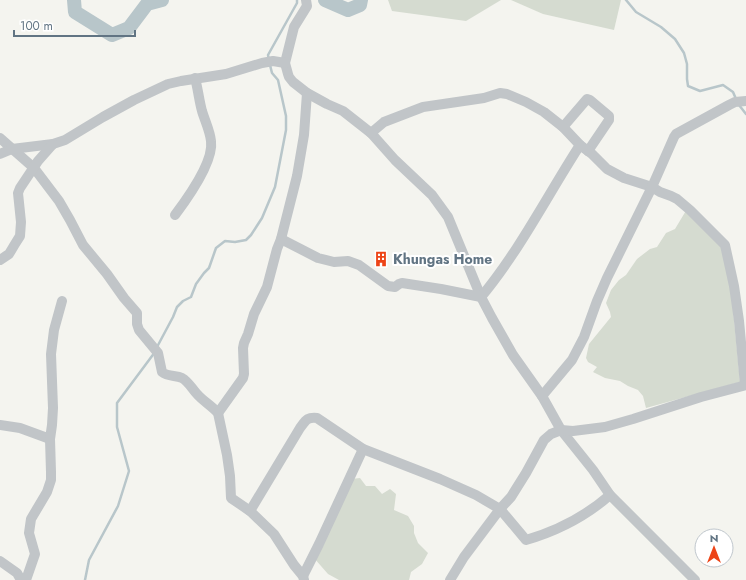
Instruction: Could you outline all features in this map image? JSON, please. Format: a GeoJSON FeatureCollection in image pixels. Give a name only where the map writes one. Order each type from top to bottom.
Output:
{"type":"FeatureCollection","features":[{"type":"Feature","properties":{"kind":"street"},"geometry":{"type":"LineString","coordinates":[[306,0],[306,6],[294,27],[285,63],[289,77],[307,93],[343,111],[371,133],[395,160],[432,195],[448,218],[481,297],[513,355],[542,396],[561,430],[610,495],[694,580]]}},
{"type":"Feature","properties":{"kind":"street"},"geometry":{"type":"LineString","coordinates":[[0,154],[12,149],[53,144],[65,140],[134,100],[157,89],[181,81],[226,74],[273,61],[285,63]]}},
{"type":"Feature","properties":{"kind":"street"},"geometry":{"type":"LineString","coordinates":[[175,216],[191,194],[207,165],[211,152],[211,142],[195,78]]}},
{"type":"Feature","properties":{"kind":"street"},"geometry":{"type":"LineString","coordinates":[[218,413],[243,378],[244,343],[254,314],[267,287],[281,240],[299,169],[304,135],[307,93]]}},
{"type":"Feature","properties":{"kind":"street"},"geometry":{"type":"LineString","coordinates":[[371,133],[384,122],[423,107],[484,98],[500,93],[507,94],[526,102],[544,112],[563,127],[607,169],[624,178],[652,187],[671,196],[690,210],[725,245],[734,286],[745,385],[605,427],[573,432],[561,430],[550,434],[544,440],[511,497],[500,509],[464,557],[450,580]]}},
{"type":"Feature","properties":{"kind":"street"},"geometry":{"type":"LineString","coordinates":[[481,297],[496,280],[584,148],[610,120],[609,116],[587,99],[563,127]]}},
{"type":"Feature","properties":{"kind":"street"},"geometry":{"type":"LineString","coordinates":[[542,396],[572,360],[584,337],[607,278],[652,187],[676,134],[705,117],[740,102]]}},
{"type":"Feature","properties":{"kind":"street"},"geometry":{"type":"LineString","coordinates":[[0,138],[34,168],[59,201],[83,246],[137,313],[137,324],[139,330],[155,350],[162,372],[167,375],[184,379],[192,386],[198,395],[218,413],[227,455],[231,498],[250,511],[274,534],[303,578]]}},
{"type":"Feature","properties":{"kind":"street"},"geometry":{"type":"LineString","coordinates":[[0,260],[9,254],[20,236],[21,222],[18,194],[20,188],[45,152],[53,144]]}},
{"type":"Feature","properties":{"kind":"street"},"geometry":{"type":"LineString","coordinates":[[281,240],[318,258],[334,262],[348,261],[358,265],[388,286],[395,287],[402,283],[481,297]]}},
{"type":"Feature","properties":{"kind":"street"},"geometry":{"type":"LineString","coordinates":[[26,580],[35,554],[29,533],[31,519],[47,492],[51,480],[50,439],[53,408],[52,354],[54,330],[62,301]]}},
{"type":"Feature","properties":{"kind":"street"},"geometry":{"type":"LineString","coordinates":[[250,511],[292,440],[308,418],[316,418],[363,448],[440,479],[500,509],[526,540],[564,526],[587,513],[610,495]]}},
{"type":"Feature","properties":{"kind":"street"},"geometry":{"type":"LineString","coordinates":[[0,425],[20,428],[50,439]]}},
{"type":"Feature","properties":{"kind":"street"},"geometry":{"type":"LineString","coordinates":[[303,578],[363,448]]}},
{"type":"Feature","properties":{"kind":"street"},"geometry":{"type":"LineString","coordinates":[[0,561],[17,573],[21,580]]}},
{"type":"Feature","properties":{"kind":"shaded area"},"geometry":{"type":"Polygon","coordinates":[[[388,0],[501,0],[466,21],[392,11],[388,0]]]}},
{"type":"Feature","properties":{"kind":"shaded area"},"geometry":{"type":"Polygon","coordinates":[[[511,0],[621,0],[614,30],[543,14],[511,0]]]}},
{"type":"Feature","properties":{"kind":"shaded area"},"geometry":{"type":"Polygon","coordinates":[[[687,209],[723,245],[730,278],[740,382],[646,408],[643,396],[638,390],[620,381],[605,378],[593,372],[597,367],[588,362],[586,358],[589,344],[611,317],[606,303],[611,290],[619,280],[626,275],[637,259],[650,249],[657,247],[666,233],[675,229],[687,209]]]}},
{"type":"Feature","properties":{"kind":"shaded area"},"geometry":{"type":"Polygon","coordinates":[[[360,478],[366,486],[375,486],[382,494],[390,489],[396,494],[394,510],[408,516],[414,526],[414,533],[418,543],[428,553],[422,564],[411,572],[409,580],[339,580],[328,574],[314,558],[351,479],[360,478]]]}},
{"type":"Feature","properties":{"kind":"waterway"},"geometry":{"type":"LineString","coordinates":[[74,0],[75,12],[112,35],[129,28],[147,4],[162,0]]}},
{"type":"Feature","properties":{"kind":"waterway"},"geometry":{"type":"LineString","coordinates":[[269,60],[268,55],[297,3],[297,0]]}},
{"type":"Feature","properties":{"kind":"waterway"},"geometry":{"type":"LineString","coordinates":[[325,0],[348,10],[360,5],[361,0]]}},
{"type":"Feature","properties":{"kind":"waterway"},"geometry":{"type":"LineString","coordinates":[[626,0],[636,12],[661,27],[675,39],[684,53],[687,64],[688,86],[700,91],[723,85],[733,92],[736,99]]}},
{"type":"Feature","properties":{"kind":"waterway"},"geometry":{"type":"LineString","coordinates":[[157,347],[177,307],[183,301],[191,297],[196,284],[209,268],[216,248],[225,241],[235,242],[246,240],[251,235],[262,218],[275,187],[286,130],[286,116],[278,80],[272,73],[270,65]]}},
{"type":"Feature","properties":{"kind":"waterway"},"geometry":{"type":"LineString","coordinates":[[739,105],[746,114]]}},
{"type":"Feature","properties":{"kind":"waterway"},"geometry":{"type":"LineString","coordinates":[[85,580],[89,560],[118,506],[129,471],[117,427],[117,403],[155,352]]}},
{"type":"Feature","properties":{"kind":"place","name":"Khungas Home"},"geometry":{"type":"Point","coordinates":[381,259]}}]}
